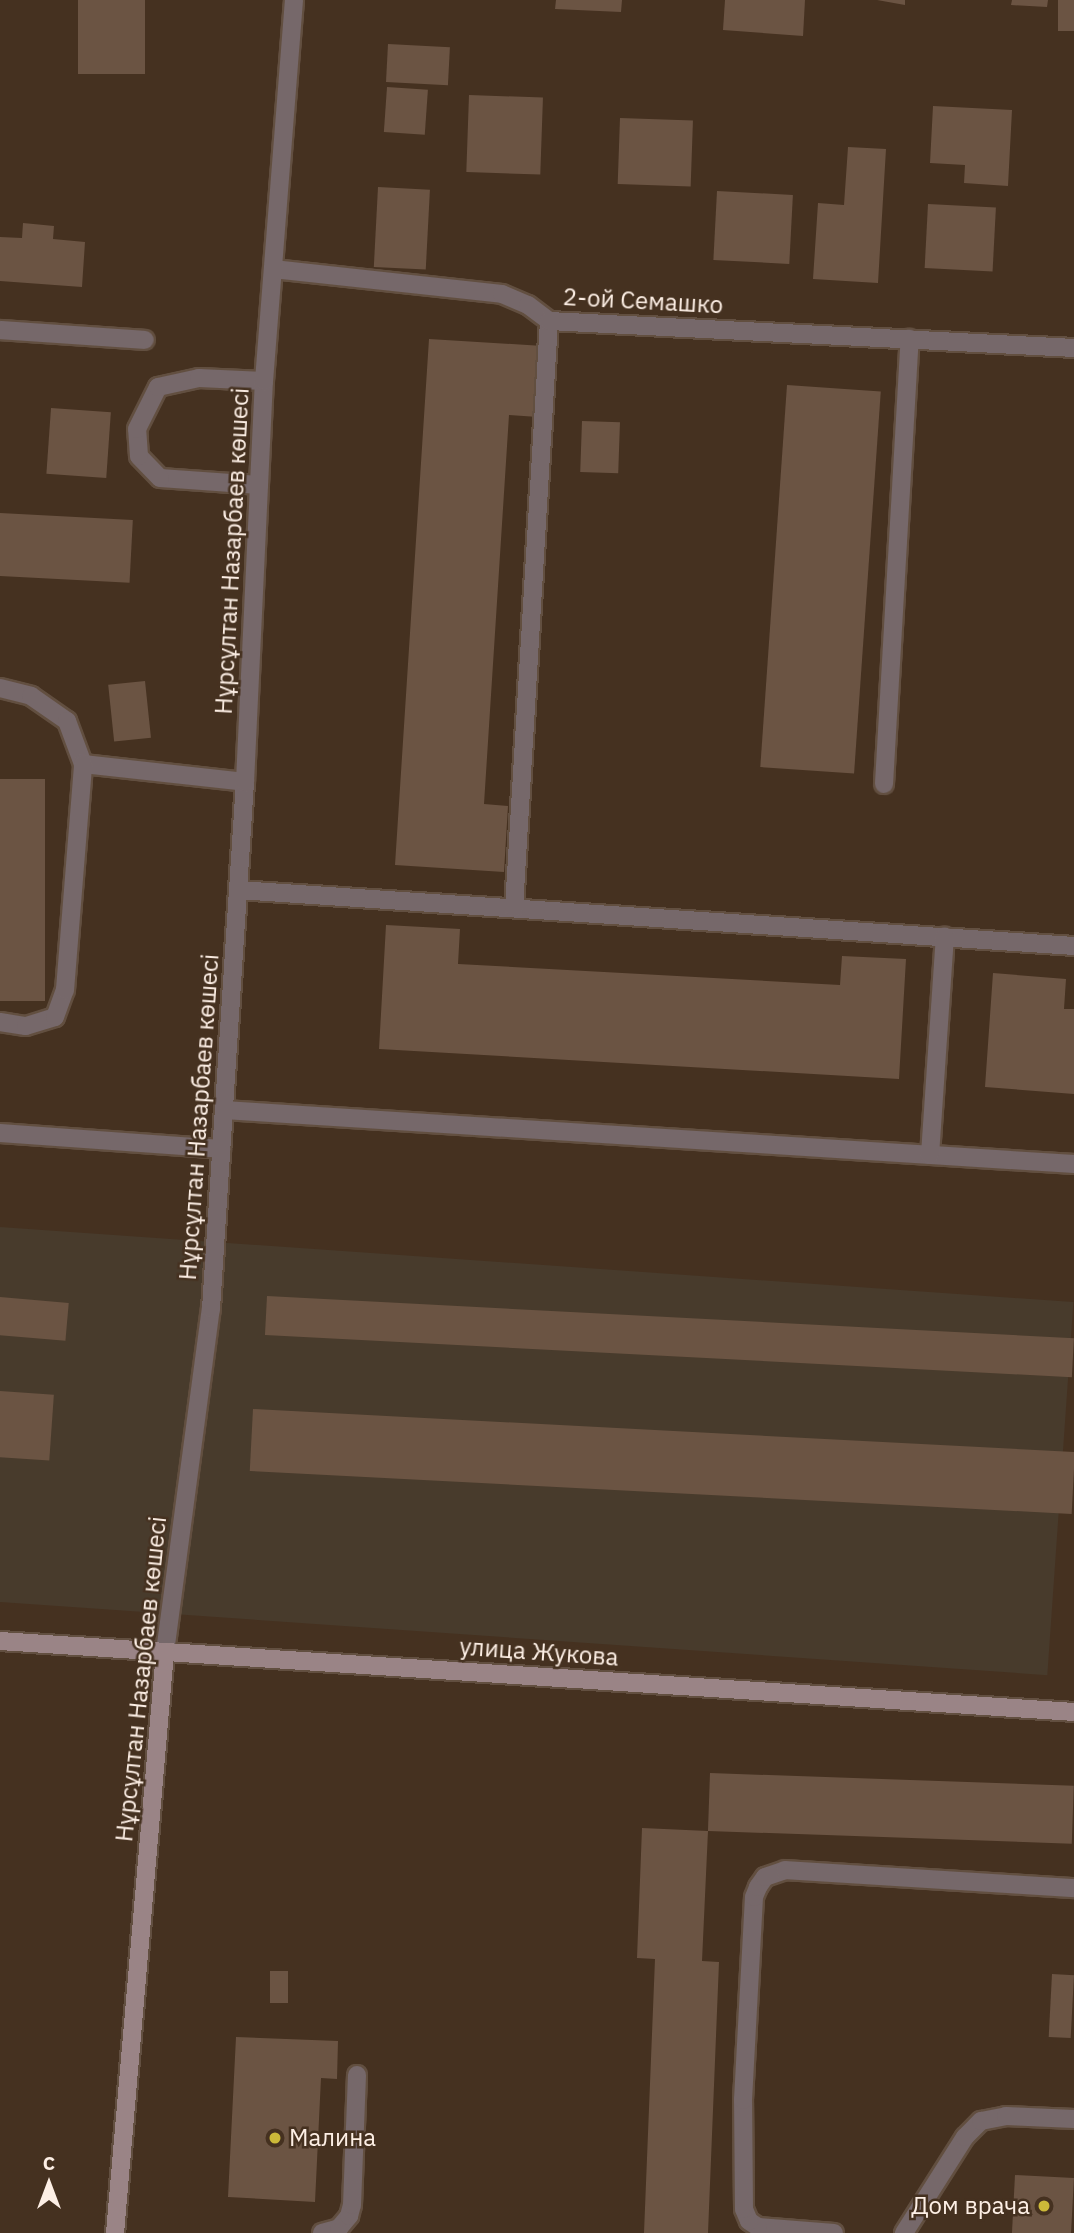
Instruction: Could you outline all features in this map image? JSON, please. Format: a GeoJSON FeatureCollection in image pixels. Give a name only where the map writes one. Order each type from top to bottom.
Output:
{"type":"FeatureCollection","features":[{"type":"Feature","properties":{"kind":"main road","name":"улица Жукова"},"geometry":{"type":"LineString","coordinates":[[0,1641],[1074,1712]]}},
{"type":"Feature","properties":{"kind":"main road","name":"Нұрсұлтан Назарбаев көшесі"},"geometry":{"type":"LineString","coordinates":[[115,2233],[165,1652]]}},
{"type":"Feature","properties":{"kind":"street","name":"Нұрсұлтан Назарбаев көшесі"},"geometry":{"type":"LineString","coordinates":[[165,1652],[211,1308],[245,782],[264,381],[294,0]]}},
{"type":"Feature","properties":{"kind":"street","name":"2-ой Семашко"},"geometry":{"type":"LineString","coordinates":[[273,269],[502,294],[528,305],[549,321],[1074,348]]}},
{"type":"Feature","properties":{"kind":"street"},"geometry":{"type":"LineString","coordinates":[[514,908],[549,321]]}},
{"type":"Feature","properties":{"kind":"street"},"geometry":{"type":"LineString","coordinates":[[0,330],[145,340]]}},
{"type":"Feature","properties":{"kind":"street"},"geometry":{"type":"LineString","coordinates":[[884,784],[910,339]]}},
{"type":"Feature","properties":{"kind":"street"},"geometry":{"type":"LineString","coordinates":[[259,485],[160,478],[139,456],[137,429],[158,387],[198,379],[264,381]]}},
{"type":"Feature","properties":{"kind":"street"},"geometry":{"type":"LineString","coordinates":[[0,688],[31,696],[66,721],[82,764],[65,990],[55,1017],[26,1026],[0,1022]]}},
{"type":"Feature","properties":{"kind":"street"},"geometry":{"type":"LineString","coordinates":[[82,764],[245,782]]}},
{"type":"Feature","properties":{"kind":"street"},"geometry":{"type":"LineString","coordinates":[[238,890],[1074,946]]}},
{"type":"Feature","properties":{"kind":"street"},"geometry":{"type":"LineString","coordinates":[[930,1155],[946,937]]}},
{"type":"Feature","properties":{"kind":"street"},"geometry":{"type":"LineString","coordinates":[[224,1110],[1074,1164]]}},
{"type":"Feature","properties":{"kind":"street"},"geometry":{"type":"LineString","coordinates":[[0,1133],[221,1149]]}},
{"type":"Feature","properties":{"kind":"street"},"geometry":{"type":"LineString","coordinates":[[834,2233],[758,2227],[749,2221],[744,2209],[743,2100],[754,1897],[758,1887],[765,1877],[785,1870],[1074,1888]]}},
{"type":"Feature","properties":{"kind":"street"},"geometry":{"type":"LineString","coordinates":[[322,2233],[339,2228],[349,2216],[352,2205],[357,2075]]}},
{"type":"Feature","properties":{"kind":"street"},"geometry":{"type":"LineString","coordinates":[[904,2233],[965,2137],[981,2121],[1006,2116],[1074,2119]]}},
{"type":"Feature","properties":{"kind":"shaded area"},"geometry":{"type":"Polygon","coordinates":[[[0,1227],[1073,1302],[1047,1675],[0,1602],[0,1227]]]}},
{"type":"Feature","properties":{"kind":"building"},"geometry":{"type":"Polygon","coordinates":[[[78,0],[145,0],[145,74],[78,74],[78,0]]]}},
{"type":"Feature","properties":{"kind":"building"},"geometry":{"type":"Polygon","coordinates":[[[556,0],[622,0],[621,12],[555,9],[556,0]]]}},
{"type":"Feature","properties":{"kind":"building"},"geometry":{"type":"Polygon","coordinates":[[[725,0],[805,0],[803,36],[723,30],[725,0]]]}},
{"type":"Feature","properties":{"kind":"building"},"geometry":{"type":"Polygon","coordinates":[[[877,0],[905,0],[905,5],[877,0]]]}},
{"type":"Feature","properties":{"kind":"building"},"geometry":{"type":"Polygon","coordinates":[[[1012,0],[1048,0],[1047,7],[1011,5],[1012,0]]]}},
{"type":"Feature","properties":{"kind":"building"},"geometry":{"type":"Polygon","coordinates":[[[1058,0],[1074,0],[1074,31],[1058,31],[1058,0]]]}},
{"type":"Feature","properties":{"kind":"building"},"geometry":{"type":"Polygon","coordinates":[[[388,44],[450,47],[448,85],[386,82],[388,44]]]}},
{"type":"Feature","properties":{"kind":"building"},"geometry":{"type":"Polygon","coordinates":[[[387,87],[428,90],[425,135],[384,132],[387,87]]]}},
{"type":"Feature","properties":{"kind":"building"},"geometry":{"type":"Polygon","coordinates":[[[469,95],[543,98],[540,175],[466,172],[469,95]]]}},
{"type":"Feature","properties":{"kind":"building"},"geometry":{"type":"Polygon","coordinates":[[[933,106],[1012,110],[1008,186],[964,183],[965,165],[930,163],[933,106]]]}},
{"type":"Feature","properties":{"kind":"building"},"geometry":{"type":"Polygon","coordinates":[[[620,118],[693,121],[691,187],[618,184],[620,118]]]}},
{"type":"Feature","properties":{"kind":"building"},"geometry":{"type":"Polygon","coordinates":[[[848,147],[886,149],[878,283],[813,279],[818,203],[844,205],[848,147]]]}},
{"type":"Feature","properties":{"kind":"building"},"geometry":{"type":"Polygon","coordinates":[[[378,187],[430,190],[426,270],[374,267],[378,187]]]}},
{"type":"Feature","properties":{"kind":"building"},"geometry":{"type":"Polygon","coordinates":[[[717,191],[793,195],[789,264],[713,260],[717,191]]]}},
{"type":"Feature","properties":{"kind":"building"},"geometry":{"type":"Polygon","coordinates":[[[928,204],[996,208],[993,271],[925,268],[928,204]]]}},
{"type":"Feature","properties":{"kind":"building"},"geometry":{"type":"Polygon","coordinates":[[[23,223],[54,226],[53,239],[85,242],[82,287],[0,281],[0,237],[22,238],[23,223]]]}},
{"type":"Feature","properties":{"kind":"building"},"geometry":{"type":"Polygon","coordinates":[[[429,339],[543,346],[538,417],[509,415],[484,804],[508,806],[504,872],[395,865],[429,339]]]}},
{"type":"Feature","properties":{"kind":"building"},"geometry":{"type":"Polygon","coordinates":[[[787,385],[881,392],[854,774],[760,767],[787,385]]]}},
{"type":"Feature","properties":{"kind":"building"},"geometry":{"type":"Polygon","coordinates":[[[51,408],[111,412],[106,478],[46,474],[51,408]]]}},
{"type":"Feature","properties":{"kind":"building"},"geometry":{"type":"Polygon","coordinates":[[[582,421],[620,422],[618,473],[580,472],[582,421]]]}},
{"type":"Feature","properties":{"kind":"building"},"geometry":{"type":"Polygon","coordinates":[[[0,513],[133,520],[130,583],[0,576],[0,513]]]}},
{"type":"Feature","properties":{"kind":"building"},"geometry":{"type":"Polygon","coordinates":[[[145,681],[151,738],[114,742],[108,685],[145,681]]]}},
{"type":"Feature","properties":{"kind":"building"},"geometry":{"type":"Polygon","coordinates":[[[0,779],[45,779],[45,1001],[0,1001],[0,779]]]}},
{"type":"Feature","properties":{"kind":"building"},"geometry":{"type":"Polygon","coordinates":[[[386,925],[460,929],[458,964],[840,985],[842,956],[906,959],[899,1079],[379,1049],[386,925]]]}},
{"type":"Feature","properties":{"kind":"building"},"geometry":{"type":"Polygon","coordinates":[[[993,973],[1066,979],[1064,1009],[1074,1009],[1074,1094],[985,1087],[993,973]]]}},
{"type":"Feature","properties":{"kind":"building"},"geometry":{"type":"Polygon","coordinates":[[[267,1296],[1074,1338],[1072,1377],[265,1335],[267,1296]]]}},
{"type":"Feature","properties":{"kind":"building"},"geometry":{"type":"Polygon","coordinates":[[[0,1297],[69,1303],[65,1341],[0,1335],[0,1297]]]}},
{"type":"Feature","properties":{"kind":"building"},"geometry":{"type":"Polygon","coordinates":[[[0,1391],[54,1395],[49,1461],[0,1457],[0,1391]]]}},
{"type":"Feature","properties":{"kind":"building"},"geometry":{"type":"Polygon","coordinates":[[[253,1409],[1074,1452],[1072,1514],[250,1471],[253,1409]]]}},
{"type":"Feature","properties":{"kind":"building"},"geometry":{"type":"Polygon","coordinates":[[[710,1773],[1074,1786],[1072,1844],[708,1831],[710,1773]]]}},
{"type":"Feature","properties":{"kind":"building"},"geometry":{"type":"Polygon","coordinates":[[[642,1828],[708,1831],[702,1961],[719,1962],[708,2233],[644,2233],[655,1959],[637,1958],[642,1828]]]}},
{"type":"Feature","properties":{"kind":"building"},"geometry":{"type":"Polygon","coordinates":[[[270,1971],[288,1971],[288,2003],[270,2003],[270,1971]]]}},
{"type":"Feature","properties":{"kind":"building"},"geometry":{"type":"Polygon","coordinates":[[[1052,1974],[1074,1975],[1071,2038],[1049,2037],[1052,1974]]]}},
{"type":"Feature","properties":{"kind":"building","name":"Малина"},"geometry":{"type":"Polygon","coordinates":[[[236,2037],[338,2041],[337,2079],[321,2078],[315,2202],[228,2197],[236,2037]]]}},
{"type":"Feature","properties":{"kind":"building","name":"Дом врача"},"geometry":{"type":"Polygon","coordinates":[[[1015,2175],[1074,2178],[1071,2233],[1012,2233],[1015,2175]]]}},
{"type":"Feature","properties":{"kind":"place","name":"Малина"},"geometry":{"type":"Point","coordinates":[275,2138]}},
{"type":"Feature","properties":{"kind":"place","name":"Дом врача"},"geometry":{"type":"Point","coordinates":[1044,2206]}}]}
